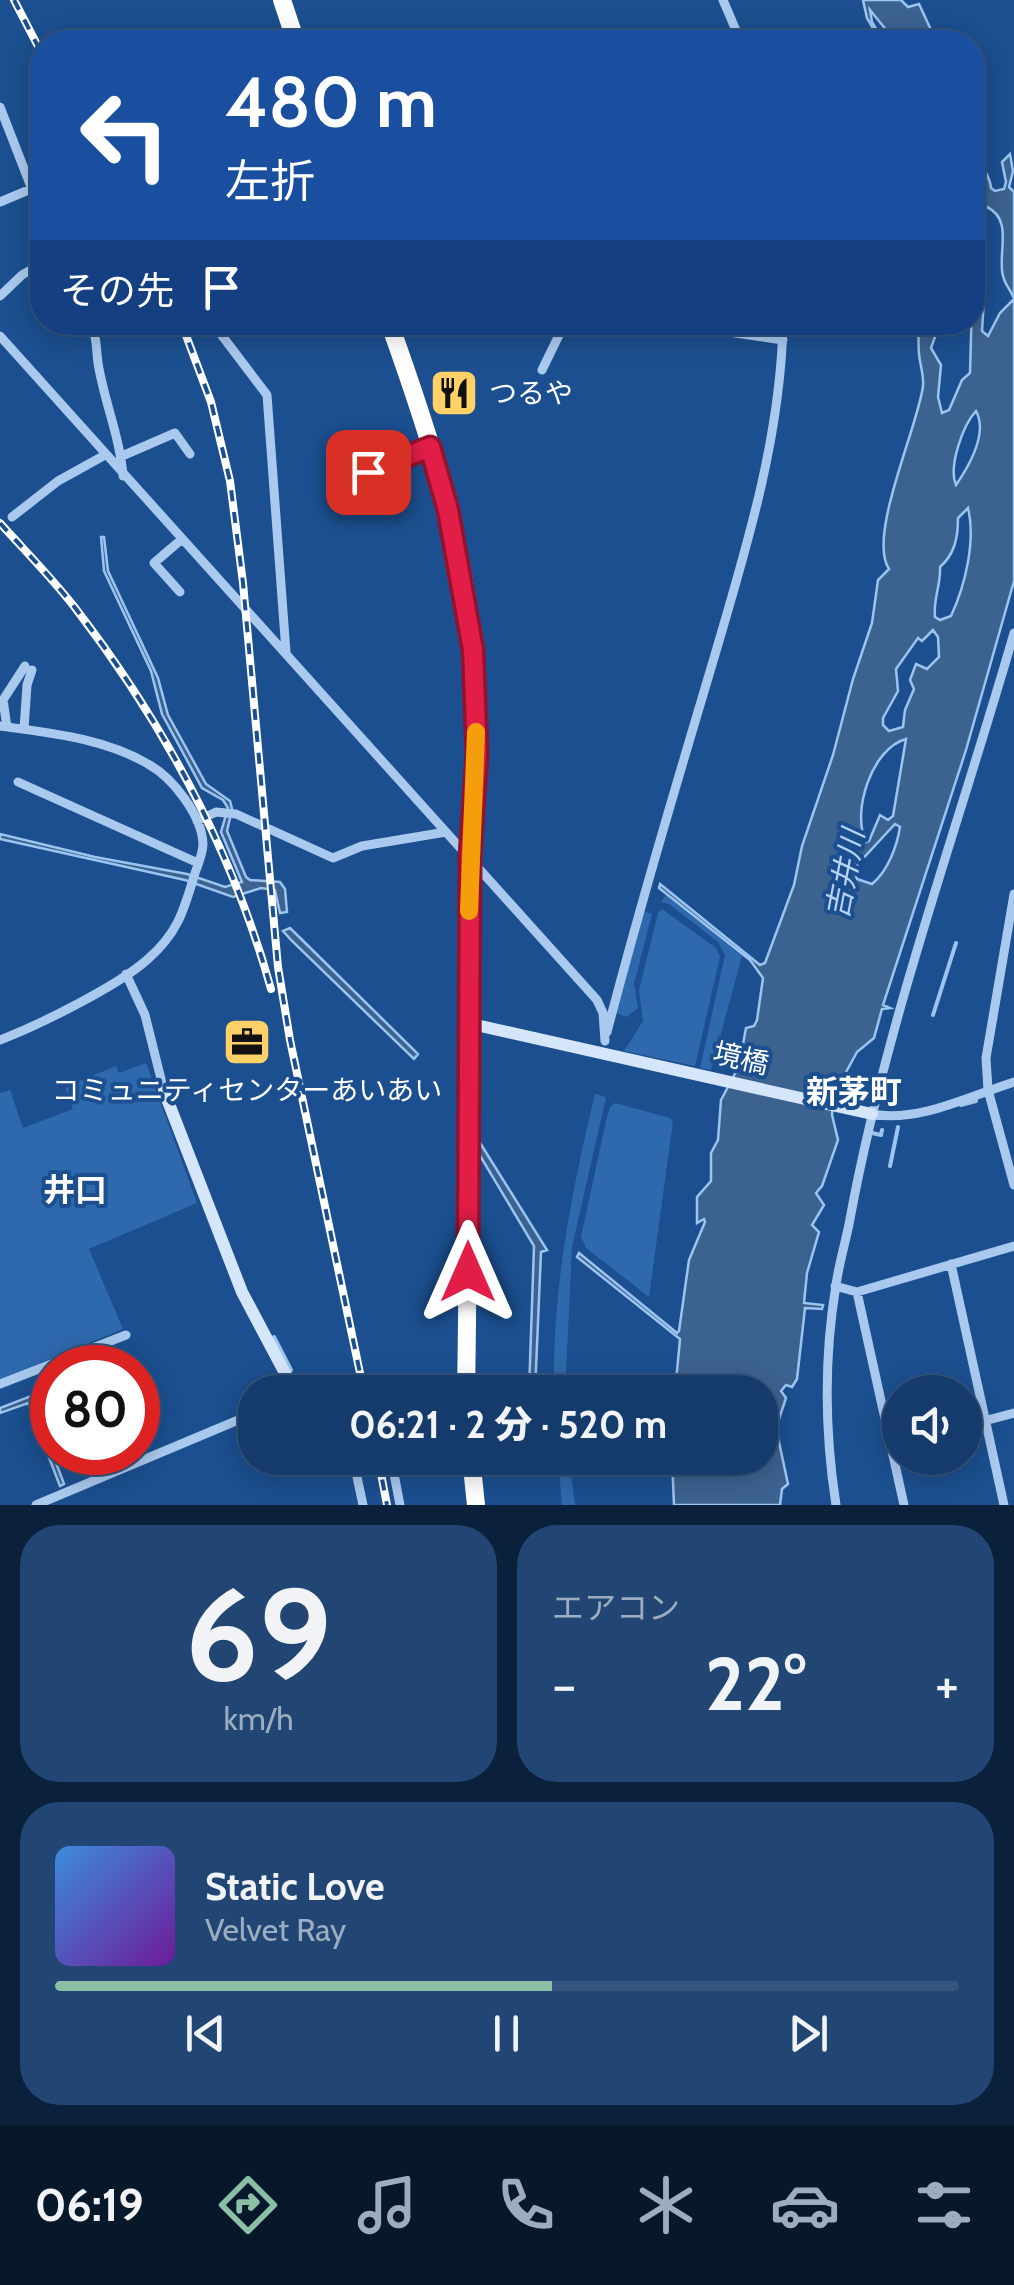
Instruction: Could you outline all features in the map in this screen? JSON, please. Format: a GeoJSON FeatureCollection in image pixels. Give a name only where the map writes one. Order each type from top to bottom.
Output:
{"type":"FeatureCollection","features":[{"type":"Feature","properties":{"kind":"highway"},"geometry":{"type":"LineString","coordinates":[[282,0],[292,30]]}},
{"type":"Feature","properties":{"kind":"highway"},"geometry":{"type":"LineString","coordinates":[[392,335],[448,510],[473,650],[477,754],[470,856],[467,1024],[466,1375]]}},
{"type":"Feature","properties":{"kind":"highway"},"geometry":{"type":"LineString","coordinates":[[473,1475],[476,1505]]}},
{"type":"Feature","properties":{"kind":"street"},"geometry":{"type":"LineString","coordinates":[[723,0],[736,30]]}},
{"type":"Feature","properties":{"kind":"street"},"geometry":{"type":"LineString","coordinates":[[0,107],[30,184]]}},
{"type":"Feature","properties":{"kind":"street"},"geometry":{"type":"LineString","coordinates":[[0,202],[30,190]]}},
{"type":"Feature","properties":{"kind":"street"},"geometry":{"type":"LineString","coordinates":[[0,296],[30,270]]}},
{"type":"Feature","properties":{"kind":"street"},"geometry":{"type":"LineString","coordinates":[[96,335],[98,363],[122,456],[123,476]]}},
{"type":"Feature","properties":{"kind":"street"},"geometry":{"type":"LineString","coordinates":[[222,335],[267,395],[286,652]]}},
{"type":"Feature","properties":{"kind":"street"},"geometry":{"type":"LineString","coordinates":[[542,370],[559,335]]}},
{"type":"Feature","properties":{"kind":"street"},"geometry":{"type":"LineString","coordinates":[[749,335],[783,340]]}},
{"type":"Feature","properties":{"kind":"street"},"geometry":{"type":"LineString","coordinates":[[602,1046],[754,520],[783,335]]}},
{"type":"Feature","properties":{"kind":"street"},"geometry":{"type":"LineString","coordinates":[[0,336],[597,1000],[603,1013],[602,1046]]}},
{"type":"Feature","properties":{"kind":"street"},"geometry":{"type":"LineString","coordinates":[[122,456],[175,433],[190,454]]}},
{"type":"Feature","properties":{"kind":"street"},"geometry":{"type":"LineString","coordinates":[[338,484],[430,447]]}},
{"type":"Feature","properties":{"kind":"street"},"geometry":{"type":"LineString","coordinates":[[12,517],[58,481],[105,455]]}},
{"type":"Feature","properties":{"kind":"street"},"geometry":{"type":"LineString","coordinates":[[180,592],[154,563],[182,539]]}},
{"type":"Feature","properties":{"kind":"street"},"geometry":{"type":"LineString","coordinates":[[836,1505],[827,1412],[835,1286],[898,1010],[1014,634]]}},
{"type":"Feature","properties":{"kind":"street"},"geometry":{"type":"LineString","coordinates":[[0,1040],[24,1031],[147,960],[182,918],[204,845],[196,821],[166,775],[148,763],[84,740],[3,726],[3,700],[28,668],[24,729]]}},
{"type":"Feature","properties":{"kind":"street"},"geometry":{"type":"LineString","coordinates":[[18,782],[198,863]]}},
{"type":"Feature","properties":{"kind":"street"},"geometry":{"type":"LineString","coordinates":[[196,821],[216,812],[236,814],[333,858],[362,846],[446,832]]}},
{"type":"Feature","properties":{"kind":"street"},"geometry":{"type":"LineString","coordinates":[[1014,894],[986,1058],[988,1090],[1014,1185]]}},
{"type":"Feature","properties":{"kind":"street"},"geometry":{"type":"LineString","coordinates":[[126,974],[145,1015],[164,1091],[242,1292],[286,1375]]}},
{"type":"Feature","properties":{"kind":"street","name":"境橋"},"geometry":{"type":"LineString","coordinates":[[467,1024],[602,1046],[872,1114]]}},
{"type":"Feature","properties":{"kind":"street"},"geometry":{"type":"LineString","coordinates":[[872,1114],[890,1118],[928,1110],[1014,1082]]}},
{"type":"Feature","properties":{"kind":"street"},"geometry":{"type":"LineString","coordinates":[[835,1286],[857,1292],[1014,1246]]}},
{"type":"Feature","properties":{"kind":"street"},"geometry":{"type":"LineString","coordinates":[[950,1264],[1004,1505]]}},
{"type":"Feature","properties":{"kind":"street"},"geometry":{"type":"LineString","coordinates":[[857,1292],[882,1392]]}},
{"type":"Feature","properties":{"kind":"street"},"geometry":{"type":"LineString","coordinates":[[0,1384],[126,1335]]}},
{"type":"Feature","properties":{"kind":"street"},"geometry":{"type":"LineString","coordinates":[[984,1421],[1014,1413]]}},
{"type":"Feature","properties":{"kind":"street"},"geometry":{"type":"LineString","coordinates":[[36,1505],[238,1420]]}},
{"type":"Feature","properties":{"kind":"street"},"geometry":{"type":"LineString","coordinates":[[357,1475],[363,1505]]}},
{"type":"Feature","properties":{"kind":"street"},"geometry":{"type":"LineString","coordinates":[[394,1475],[400,1505]]}},
{"type":"Feature","properties":{"kind":"street"},"geometry":{"type":"LineString","coordinates":[[900,1475],[904,1505]]}},
{"type":"Feature","properties":{"kind":"shaded area"},"geometry":{"type":"Polygon","coordinates":[[[666,895],[742,956],[711,1070],[700,1068],[725,955],[718,942],[661,902],[666,895]]]}},
{"type":"Feature","properties":{"kind":"shaded area"},"geometry":{"type":"Polygon","coordinates":[[[662,909],[716,948],[720,957],[695,1066],[624,1051],[643,1021],[639,990],[662,909]]]}},
{"type":"Feature","properties":{"kind":"shaded area"},"geometry":{"type":"Polygon","coordinates":[[[643,911],[652,914],[634,984],[638,1008],[627,1017],[616,1013],[643,911]]]}},
{"type":"Feature","properties":{"kind":"shaded area"},"geometry":{"type":"Polygon","coordinates":[[[146,1063],[197,1203],[89,1249],[123,1329],[84,1345],[30,1345],[30,1368],[0,1380],[0,1093],[10,1090],[23,1128],[73,1109],[65,1087],[116,1066],[119,1073],[146,1063]]]}},
{"type":"Feature","properties":{"kind":"shaded area"},"geometry":{"type":"Polygon","coordinates":[[[595,1094],[606,1097],[572,1247],[566,1375],[554,1375],[556,1317],[578,1168],[595,1094]]]}},
{"type":"Feature","properties":{"kind":"shaded area"},"geometry":{"type":"Polygon","coordinates":[[[615,1103],[673,1121],[649,1297],[586,1248],[581,1237],[606,1121],[615,1103]]]}},
{"type":"Feature","properties":{"kind":"shaded area"},"geometry":{"type":"Polygon","coordinates":[[[559,1475],[571,1475],[575,1505],[562,1505],[559,1475]]]}},
{"type":"Feature","properties":{"kind":"water"},"geometry":{"type":"Polygon","coordinates":[[[863,0],[901,0],[908,7],[919,4],[931,30],[886,30],[870,10],[874,30],[863,0]]]}},
{"type":"Feature","properties":{"kind":"water"},"geometry":{"type":"Polygon","coordinates":[[[1010,154],[1014,299],[1003,276],[1000,220],[985,208],[985,171],[991,188],[1004,189],[1002,162],[1010,154]]]}},
{"type":"Feature","properties":{"kind":"water","name":"吉井川"},"geometry":{"type":"Polygon","coordinates":[[[1014,299],[1014,581],[966,750],[883,1005],[890,1008],[882,1009],[874,1038],[857,1052],[833,1096],[832,1115],[838,1140],[816,1193],[824,1205],[812,1225],[819,1232],[807,1273],[804,1303],[823,1305],[822,1309],[805,1308],[797,1379],[792,1387],[786,1385],[781,1391],[786,1398],[778,1422],[778,1375],[677,1375],[680,1339],[577,1257],[579,1253],[679,1331],[689,1260],[705,1222],[704,1219],[697,1223],[697,1197],[711,1181],[711,1153],[718,1140],[721,1100],[739,1066],[746,1028],[754,1026],[757,1020],[763,978],[750,960],[659,888],[660,884],[760,965],[765,963],[794,885],[802,846],[872,623],[878,580],[889,569],[884,532],[923,386],[918,335],[936,335],[931,348],[941,365],[938,397],[942,413],[949,410],[962,380],[970,373],[971,335],[988,336],[1000,313],[1014,299]],[[976,411],[955,457],[956,485],[971,459],[980,429],[976,411]],[[968,508],[958,518],[952,551],[940,567],[935,617],[940,620],[951,616],[970,549],[968,508]],[[933,630],[922,641],[918,638],[896,669],[898,691],[883,718],[889,731],[903,727],[914,689],[910,680],[916,664],[927,669],[939,657],[938,637],[933,630]],[[906,739],[883,755],[868,783],[861,815],[866,842],[880,815],[888,820],[893,816],[906,739]],[[895,824],[858,864],[857,879],[872,884],[891,858],[900,827],[895,824]]]}},
{"type":"Feature","properties":{"kind":"water"},"geometry":{"type":"Polygon","coordinates":[[[101,537],[108,571],[158,678],[168,715],[206,784],[230,801],[227,831],[246,877],[280,882],[285,889],[287,912],[280,913],[275,890],[261,888],[233,897],[185,880],[0,839],[0,834],[187,874],[225,887],[242,882],[221,832],[228,808],[223,800],[202,788],[162,714],[151,671],[104,571],[101,537]]]}},
{"type":"Feature","properties":{"kind":"water"},"geometry":{"type":"Polygon","coordinates":[[[290,928],[418,1054],[414,1059],[283,931],[290,928]]]}},
{"type":"Feature","properties":{"kind":"water"},"geometry":{"type":"Polygon","coordinates":[[[477,1138],[547,1250],[541,1252],[536,1375],[530,1375],[534,1246],[476,1149],[477,1138]]]}},
{"type":"Feature","properties":{"kind":"water"},"geometry":{"type":"Polygon","coordinates":[[[30,1396],[30,1408],[28,1403],[0,1413],[0,1408],[30,1396]]]}},
{"type":"Feature","properties":{"kind":"water"},"geometry":{"type":"Polygon","coordinates":[[[778,1437],[788,1484],[782,1489],[780,1505],[674,1505],[673,1475],[778,1475],[778,1437]]]}},
{"type":"Feature","properties":{"kind":"waterway"},"geometry":{"type":"LineString","coordinates":[[933,1015],[956,943]]}},
{"type":"Feature","properties":{"kind":"waterway"},"geometry":{"type":"LineString","coordinates":[[961,1105],[976,1101]]}},
{"type":"Feature","properties":{"kind":"waterway"},"geometry":{"type":"LineString","coordinates":[[890,1166],[898,1127]]}},
{"type":"Feature","properties":{"kind":"waterway"},"geometry":{"type":"LineString","coordinates":[[872,1133],[881,1135],[882,1130]]}},
{"type":"Feature","properties":{"kind":"waterway"},"geometry":{"type":"LineString","coordinates":[[274,1337],[291,1370]]}},
{"type":"Feature","properties":{"kind":"railway"},"geometry":{"type":"LineString","coordinates":[[14,0],[30,31]]}},
{"type":"Feature","properties":{"kind":"railway"},"geometry":{"type":"LineString","coordinates":[[186,335],[211,402],[230,481],[278,967],[360,1375]]}},
{"type":"Feature","properties":{"kind":"railway"},"geometry":{"type":"LineString","coordinates":[[0,523],[76,609],[166,743],[236,887],[271,989]]}},
{"type":"Feature","properties":{"kind":"railway"},"geometry":{"type":"LineString","coordinates":[[381,1475],[387,1505]]}},
{"type":"Feature","properties":{"kind":"slow traffic"},"geometry":{"type":"LineString","coordinates":[[469,911],[476,732]]}},
{"type":"Feature","properties":{"kind":"place","name":"つるや"},"geometry":{"type":"Point","coordinates":[454,393]}},
{"type":"Feature","properties":{"kind":"place","name":"コミュニティセンターあいあい"},"geometry":{"type":"Point","coordinates":[247,1042]}},
{"type":"Feature","properties":{"kind":"district","name":"新茅町"},"geometry":{"type":"Point","coordinates":[854,1091]}},
{"type":"Feature","properties":{"kind":"district","name":"井口"},"geometry":{"type":"Point","coordinates":[75,1189]}},
{"type":"Feature","properties":{"kind":"route"},"geometry":{"type":"LineString","coordinates":[[368,472],[430,447],[448,510],[473,650],[477,754],[470,856],[467,1024],[468,1272]]}}]}
